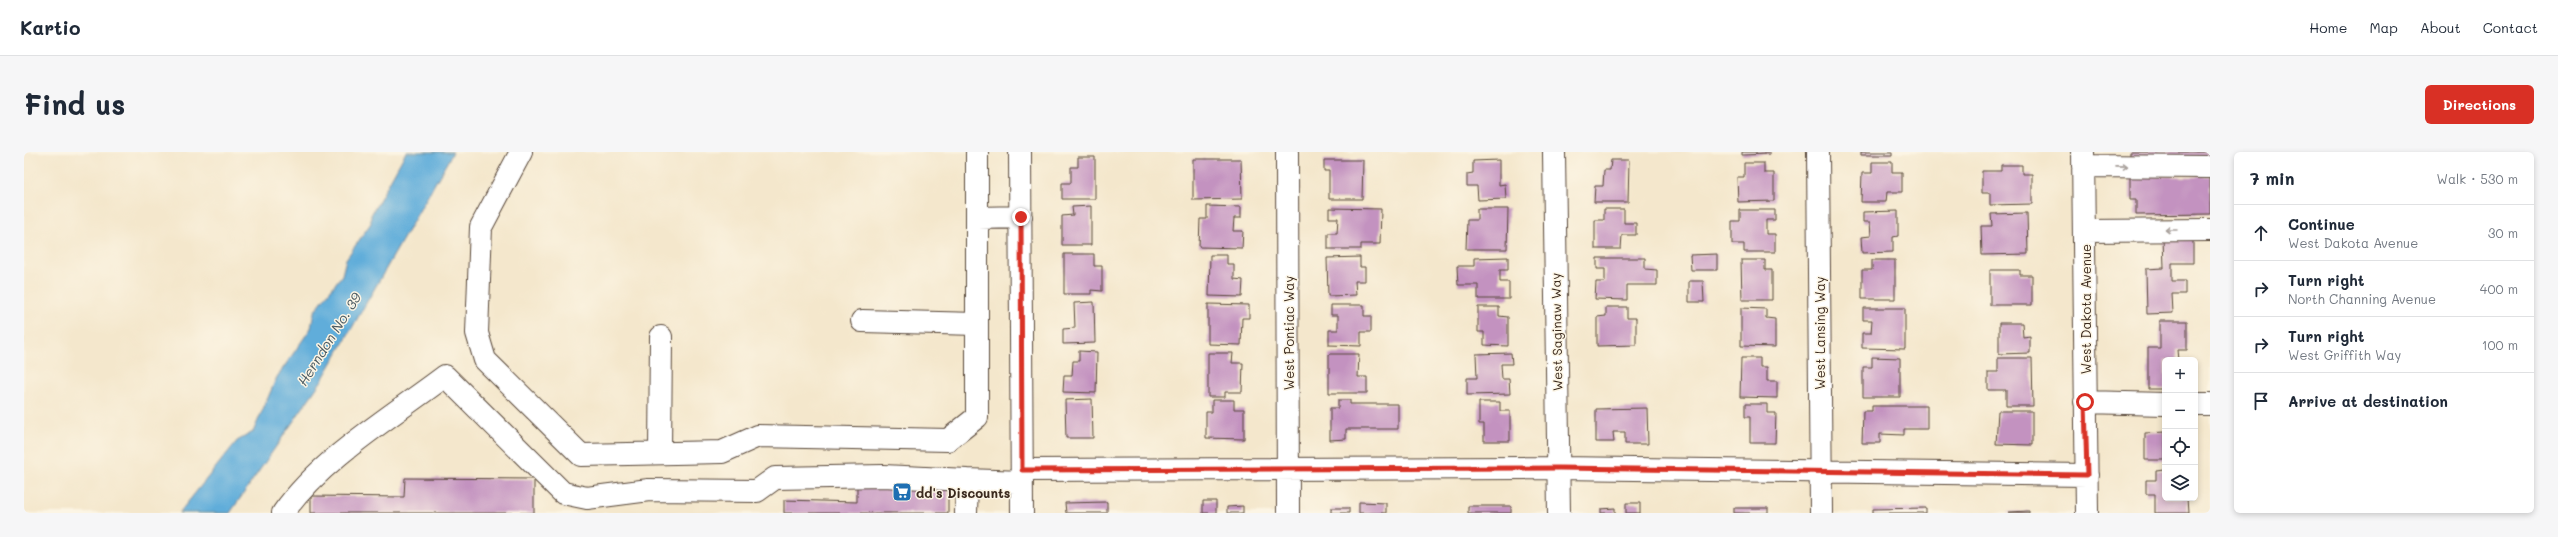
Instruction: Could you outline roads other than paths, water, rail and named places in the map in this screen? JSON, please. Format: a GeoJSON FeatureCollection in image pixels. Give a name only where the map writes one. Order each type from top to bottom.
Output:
{"type":"FeatureCollection","features":[{"type":"Feature","properties":{"kind":"street"},"geometry":{"type":"LineString","coordinates":[[521,152],[481,227],[477,333],[485,360],[582,456],[722,452],[758,436],[948,440],[977,417],[977,152]]}},
{"type":"Feature","properties":{"kind":"street"},"geometry":{"type":"LineString","coordinates":[[1020,152],[1022,513]]}},
{"type":"Feature","properties":{"kind":"street","name":"West Pontiac Way"},"geometry":{"type":"LineString","coordinates":[[1287,152],[1288,513]]}},
{"type":"Feature","properties":{"kind":"street","name":"West Saginaw Way"},"geometry":{"type":"LineString","coordinates":[[1554,152],[1559,513]]}},
{"type":"Feature","properties":{"kind":"street","name":"West Lansing Way"},"geometry":{"type":"LineString","coordinates":[[1818,152],[1820,513]]}},
{"type":"Feature","properties":{"kind":"street"},"geometry":{"type":"LineString","coordinates":[[2083,159],[2210,167]]}},
{"type":"Feature","properties":{"kind":"street","name":"West Dakota Avenue"},"geometry":{"type":"LineString","coordinates":[[2083,159],[2087,513]]}},
{"type":"Feature","properties":{"kind":"street"},"geometry":{"type":"LineString","coordinates":[[978,218],[1021,217]]}},
{"type":"Feature","properties":{"kind":"street"},"geometry":{"type":"LineString","coordinates":[[2084,231],[2210,230]]}},
{"type":"Feature","properties":{"kind":"street"},"geometry":{"type":"LineString","coordinates":[[862,321],[977,324]]}},
{"type":"Feature","properties":{"kind":"street"},"geometry":{"type":"LineString","coordinates":[[660,453],[661,337]]}},
{"type":"Feature","properties":{"kind":"street"},"geometry":{"type":"LineString","coordinates":[[283,513],[296,494],[335,459],[445,376],[563,493],[587,498],[649,490],[757,491],[775,478],[883,476],[967,480],[1022,476],[1559,468],[1820,473],[2087,475]]}},
{"type":"Feature","properties":{"kind":"street"},"geometry":{"type":"LineString","coordinates":[[2085,402],[2162,404]]}},
{"type":"Feature","properties":{"kind":"street"},"geometry":{"type":"LineString","coordinates":[[2198,404],[2210,404]]}},
{"type":"Feature","properties":{"kind":"street"},"geometry":{"type":"LineString","coordinates":[[966,513],[967,480]]}},
{"type":"Feature","properties":{"kind":"water","name":"Herndon No. 39"},"geometry":{"type":"Polygon","coordinates":[[[406,152],[453,152],[322,380],[230,513],[179,513],[237,441],[253,432],[277,377],[311,328],[314,312],[342,275],[346,259],[371,223],[371,215],[406,152]]]}},
{"type":"Feature","properties":{"kind":"place","name":"dd's Discounts"},"geometry":{"type":"Point","coordinates":[902,492]}}]}
